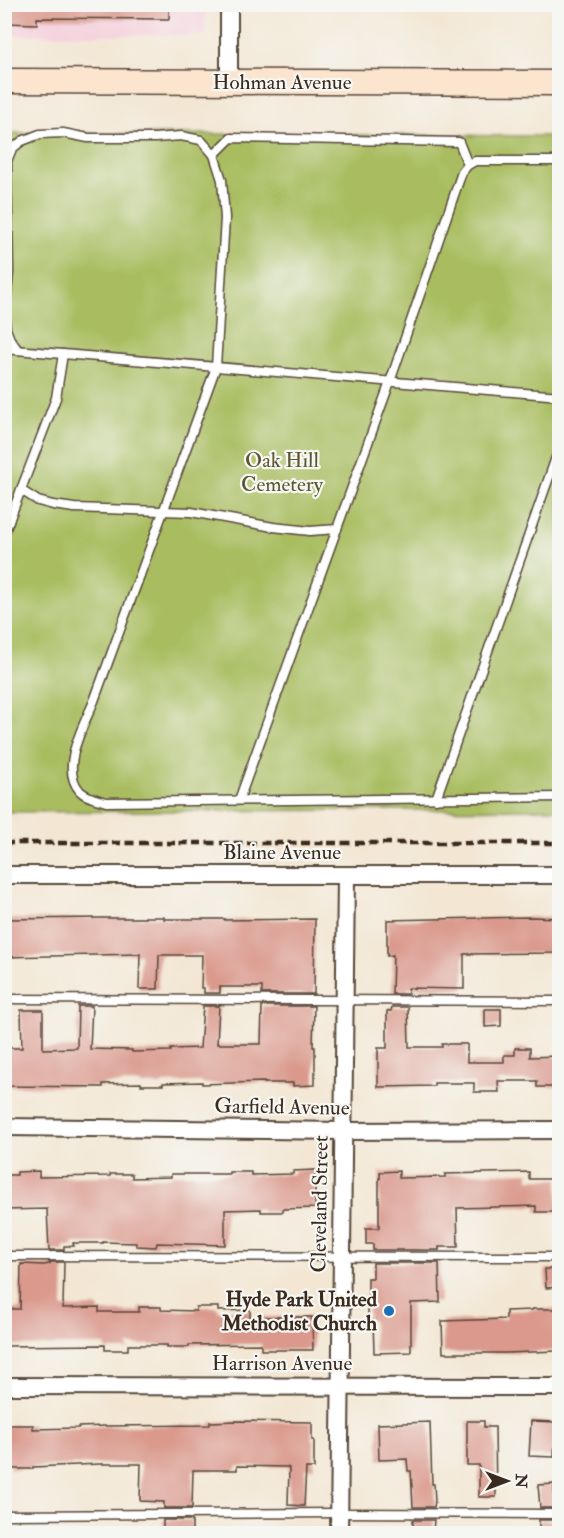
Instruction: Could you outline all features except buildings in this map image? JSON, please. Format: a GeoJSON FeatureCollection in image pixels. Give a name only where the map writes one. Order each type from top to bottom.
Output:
{"type":"FeatureCollection","features":[{"type":"Feature","properties":{"kind":"main road","name":"Hohman Avenue"},"geometry":{"type":"LineString","coordinates":[[4,81],[560,83]]}},
{"type":"Feature","properties":{"kind":"street"},"geometry":{"type":"LineString","coordinates":[[229,82],[230,4]]}},
{"type":"Feature","properties":{"kind":"street","name":"Blaine Avenue"},"geometry":{"type":"LineString","coordinates":[[4,875],[560,875]]}},
{"type":"Feature","properties":{"kind":"street","name":"Cleveland Street"},"geometry":{"type":"LineString","coordinates":[[339,1533],[346,875]]}},
{"type":"Feature","properties":{"kind":"street","name":"Garfield Avenue"},"geometry":{"type":"LineString","coordinates":[[4,1127],[344,1131],[560,1130]]}},
{"type":"Feature","properties":{"kind":"street","name":"Harrison Avenue"},"geometry":{"type":"LineString","coordinates":[[4,1386],[560,1387]]}},
{"type":"Feature","properties":{"kind":"lane"},"geometry":{"type":"LineString","coordinates":[[18,350],[6,329],[5,316],[9,272],[7,161],[12,149],[22,141],[40,134],[63,133],[88,138],[181,136],[201,140],[214,155],[222,180],[225,218],[216,367],[73,754],[71,765],[79,790],[89,797],[106,802],[560,797]]}},
{"type":"Feature","properties":{"kind":"lane"},"geometry":{"type":"LineString","coordinates":[[214,155],[231,138],[459,142],[468,165]]}},
{"type":"Feature","properties":{"kind":"lane"},"geometry":{"type":"LineString","coordinates":[[239,800],[390,382],[462,172],[476,161],[560,161]]}},
{"type":"Feature","properties":{"kind":"lane"},"geometry":{"type":"LineString","coordinates":[[4,349],[560,396]]}},
{"type":"Feature","properties":{"kind":"lane"},"geometry":{"type":"LineString","coordinates":[[4,534],[56,398],[63,354]]}},
{"type":"Feature","properties":{"kind":"lane"},"geometry":{"type":"LineString","coordinates":[[436,799],[560,446]]}},
{"type":"Feature","properties":{"kind":"lane"},"geometry":{"type":"LineString","coordinates":[[21,490],[38,501],[74,508],[191,512],[273,527],[310,531],[337,530]]}},
{"type":"Feature","properties":{"kind":"lane"},"geometry":{"type":"LineString","coordinates":[[4,999],[560,1001]]}},
{"type":"Feature","properties":{"kind":"lane"},"geometry":{"type":"LineString","coordinates":[[4,1256],[560,1257]]}},
{"type":"Feature","properties":{"kind":"lane"},"geometry":{"type":"LineString","coordinates":[[4,1515],[560,1514]]}},
{"type":"Feature","properties":{"kind":"shaded area"},"geometry":{"type":"Polygon","coordinates":[[[4,5],[205,5],[205,35],[5,35],[4,5]]]}},
{"type":"Feature","properties":{"kind":"green space","name":"Oak Hill Cemetery"},"geometry":{"type":"Polygon","coordinates":[[[4,133],[559,136],[559,809],[5,812],[4,133]]]}},
{"type":"Feature","properties":{"kind":"railway"},"geometry":{"type":"LineString","coordinates":[[4,843],[560,843]]}},
{"type":"Feature","properties":{"kind":"place","name":"Hyde Park United Methodist Church"},"geometry":{"type":"Point","coordinates":[389,1311]}}]}
